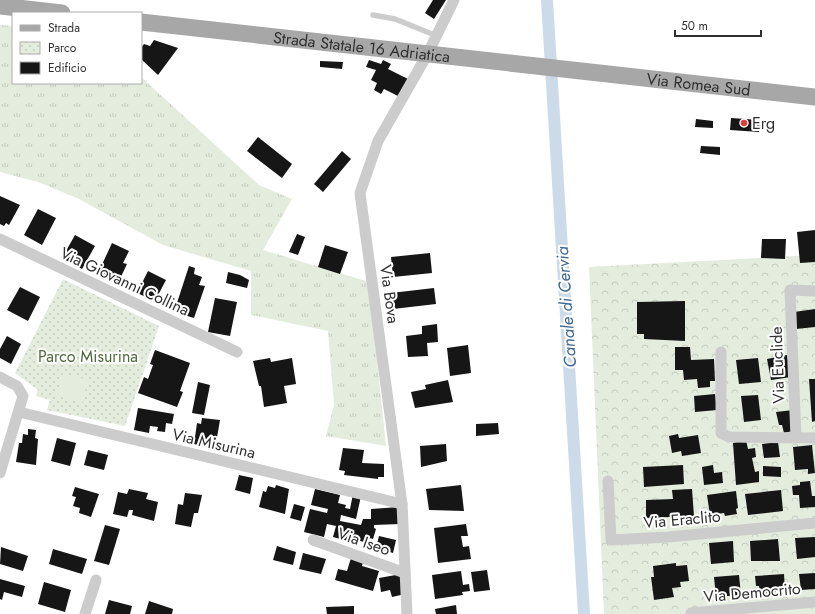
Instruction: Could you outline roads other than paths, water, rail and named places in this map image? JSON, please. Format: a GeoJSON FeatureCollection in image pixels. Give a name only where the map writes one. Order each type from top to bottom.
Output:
{"type":"FeatureCollection","features":[{"type":"Feature","properties":{"kind":"main road"},"geometry":{"type":"LineString","coordinates":[[0,6],[53,12]]}},
{"type":"Feature","properties":{"kind":"main road","name":"Strada Statale 16 Adriatica"},"geometry":{"type":"LineString","coordinates":[[142,22],[427,55],[583,71]]}},
{"type":"Feature","properties":{"kind":"main road","name":"Via Romea Sud"},"geometry":{"type":"LineString","coordinates":[[583,71],[815,97]]}},
{"type":"Feature","properties":{"kind":"street","name":"Via Bova"},"geometry":{"type":"LineString","coordinates":[[407,614],[402,504],[360,193],[378,141],[427,55],[454,0]]}},
{"type":"Feature","properties":{"kind":"street","name":"Via Giovanni Collina"},"geometry":{"type":"LineString","coordinates":[[0,240],[237,352]]}},
{"type":"Feature","properties":{"kind":"street","name":"Via Euclide"},"geometry":{"type":"LineString","coordinates":[[796,438],[790,290],[815,291]]}},
{"type":"Feature","properties":{"kind":"street"},"geometry":{"type":"LineString","coordinates":[[721,352],[721,433],[729,437],[815,438]]}},
{"type":"Feature","properties":{"kind":"street"},"geometry":{"type":"LineString","coordinates":[[0,377],[17,386],[23,396],[0,473]]}},
{"type":"Feature","properties":{"kind":"street","name":"Via Misurina"},"geometry":{"type":"LineString","coordinates":[[19,412],[402,504]]}},
{"type":"Feature","properties":{"kind":"street","name":"Via Eraclito"},"geometry":{"type":"LineString","coordinates":[[608,481],[611,540],[668,537],[815,523]]}},
{"type":"Feature","properties":{"kind":"street","name":"Via Iseo"},"geometry":{"type":"LineString","coordinates":[[313,540],[405,573]]}},
{"type":"Feature","properties":{"kind":"street"},"geometry":{"type":"LineString","coordinates":[[85,614],[96,580]]}},
{"type":"Feature","properties":{"kind":"street","name":"Via Democrito"},"geometry":{"type":"LineString","coordinates":[[691,613],[815,602]]}},
{"type":"Feature","properties":{"kind":"lane"},"geometry":{"type":"LineString","coordinates":[[373,15],[395,19],[437,36]]}},
{"type":"Feature","properties":{"kind":"waterway","name":"Canale di Cervia"},"geometry":{"type":"LineString","coordinates":[[547,0],[584,614]]}},
{"type":"Feature","properties":{"kind":"place","name":"Erg"},"geometry":{"type":"Point","coordinates":[744,123]}},
{"type":"Feature","properties":{"kind":"park label","name":"Parco Misurina"},"geometry":{"type":"Point","coordinates":[88,356]}}]}
